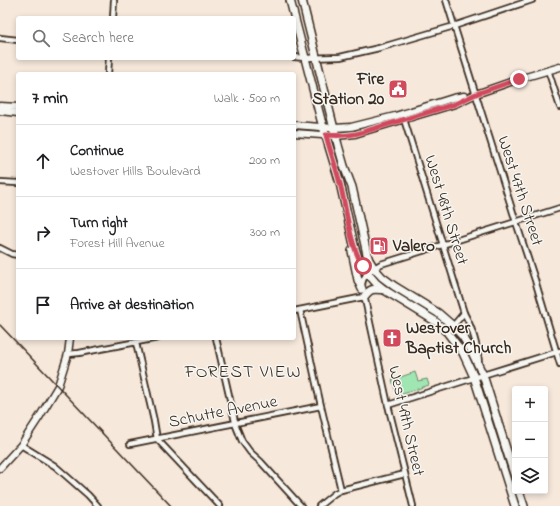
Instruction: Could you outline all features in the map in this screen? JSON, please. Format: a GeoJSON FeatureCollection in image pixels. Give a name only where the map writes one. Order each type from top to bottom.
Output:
{"type":"FeatureCollection","features":[{"type":"Feature","properties":{"kind":"main road"},"geometry":{"type":"LineString","coordinates":[[290,0],[294,16]]}},
{"type":"Feature","properties":{"kind":"main road"},"geometry":{"type":"LineString","coordinates":[[302,0],[344,166],[352,187],[367,256],[374,268],[387,281],[438,313],[463,337],[483,375],[512,467]]}},
{"type":"Feature","properties":{"kind":"main road"},"geometry":{"type":"LineString","coordinates":[[296,23],[341,188],[358,258],[367,273],[376,283],[386,291],[435,321],[447,332],[463,353],[474,378],[515,506]]}},
{"type":"Feature","properties":{"kind":"main road"},"geometry":{"type":"LineString","coordinates":[[296,125],[334,128],[358,126],[403,117],[455,104],[476,94],[560,67]]}},
{"type":"Feature","properties":{"kind":"main road"},"geometry":{"type":"LineString","coordinates":[[0,106],[16,107]]}},
{"type":"Feature","properties":{"kind":"main road"},"geometry":{"type":"LineString","coordinates":[[0,111],[16,113]]}},
{"type":"Feature","properties":{"kind":"main road"},"geometry":{"type":"LineString","coordinates":[[296,133],[336,136],[355,134],[403,117]]}},
{"type":"Feature","properties":{"kind":"main road"},"geometry":{"type":"LineString","coordinates":[[352,237],[351,250],[358,280],[362,289]]}},
{"type":"Feature","properties":{"kind":"main road"},"geometry":{"type":"LineString","coordinates":[[364,297],[371,289],[386,291]]}},
{"type":"Feature","properties":{"kind":"main road"},"geometry":{"type":"LineString","coordinates":[[0,468],[21,445],[58,386],[68,354],[70,340]]}},
{"type":"Feature","properties":{"kind":"main road"},"geometry":{"type":"LineString","coordinates":[[520,494],[524,506]]}},
{"type":"Feature","properties":{"kind":"street"},"geometry":{"type":"LineString","coordinates":[[113,16],[114,0]]}},
{"type":"Feature","properties":{"kind":"street","name":"West 47th Street"},"geometry":{"type":"LineString","coordinates":[[446,0],[558,352],[560,364]]}},
{"type":"Feature","properties":{"kind":"street"},"geometry":{"type":"LineString","coordinates":[[296,57],[340,57],[379,48],[454,26],[532,0]]}},
{"type":"Feature","properties":{"kind":"street"},"geometry":{"type":"LineString","coordinates":[[0,38],[16,40]]}},
{"type":"Feature","properties":{"kind":"street"},"geometry":{"type":"LineString","coordinates":[[108,72],[109,60]]}},
{"type":"Feature","properties":{"kind":"street"},"geometry":{"type":"LineString","coordinates":[[548,70],[560,107]]}},
{"type":"Feature","properties":{"kind":"street","name":"West 48th Street"},"geometry":{"type":"LineString","coordinates":[[403,117],[464,313],[468,318],[476,346],[479,365]]}},
{"type":"Feature","properties":{"kind":"street"},"geometry":{"type":"LineString","coordinates":[[0,182],[16,183]]}},
{"type":"Feature","properties":{"kind":"street"},"geometry":{"type":"LineString","coordinates":[[362,289],[363,279],[367,273],[387,262],[560,208]]}},
{"type":"Feature","properties":{"kind":"street"},"geometry":{"type":"LineString","coordinates":[[0,248],[16,255]]}},
{"type":"Feature","properties":{"kind":"street","name":"West 49th Street"},"geometry":{"type":"LineString","coordinates":[[362,289],[388,405],[413,506]]}},
{"type":"Feature","properties":{"kind":"street"},"geometry":{"type":"LineString","coordinates":[[296,311],[364,297]]}},
{"type":"Feature","properties":{"kind":"street"},"geometry":{"type":"LineString","coordinates":[[300,310],[341,490]]}},
{"type":"Feature","properties":{"kind":"street"},"geometry":{"type":"LineString","coordinates":[[447,332],[464,313]]}},
{"type":"Feature","properties":{"kind":"street"},"geometry":{"type":"LineString","coordinates":[[68,354],[149,340]]}},
{"type":"Feature","properties":{"kind":"street"},"geometry":{"type":"LineString","coordinates":[[216,340],[235,423],[242,441],[250,452],[301,506]]}},
{"type":"Feature","properties":{"kind":"street"},"geometry":{"type":"LineString","coordinates":[[136,343],[157,439],[220,506]]}},
{"type":"Feature","properties":{"kind":"street"},"geometry":{"type":"LineString","coordinates":[[388,405],[558,352]]}},
{"type":"Feature","properties":{"kind":"street","name":"Schutte Avenue"},"geometry":{"type":"LineString","coordinates":[[130,444],[321,406]]}},
{"type":"Feature","properties":{"kind":"street"},"geometry":{"type":"LineString","coordinates":[[21,445],[55,466],[88,495],[98,506]]}},
{"type":"Feature","properties":{"kind":"street"},"geometry":{"type":"LineString","coordinates":[[319,506],[334,493],[341,490],[405,474]]}},
{"type":"Feature","properties":{"kind":"green space"},"geometry":{"type":"Polygon","coordinates":[[[415,372],[418,381],[427,379],[429,385],[397,396],[392,380],[415,372]]]}},
{"type":"Feature","properties":{"kind":"railway"},"geometry":{"type":"LineString","coordinates":[[0,325],[171,506]]}},
{"type":"Feature","properties":{"kind":"place","name":"Fire Station 20"},"geometry":{"type":"Point","coordinates":[398,89]}},
{"type":"Feature","properties":{"kind":"place","name":"Valero"},"geometry":{"type":"Point","coordinates":[379,246]}},
{"type":"Feature","properties":{"kind":"place","name":"Westover Baptist Church"},"geometry":{"type":"Point","coordinates":[392,338]}},
{"type":"Feature","properties":{"kind":"district","name":"FOREST VIEW"},"geometry":{"type":"Point","coordinates":[243,373]}},
{"type":"Feature","properties":{"kind":"route"},"geometry":{"type":"LineString","coordinates":[[363,266],[358,258],[354,245],[341,188],[326,135],[349,135],[363,132],[455,104],[476,94],[519,79]]}}]}
